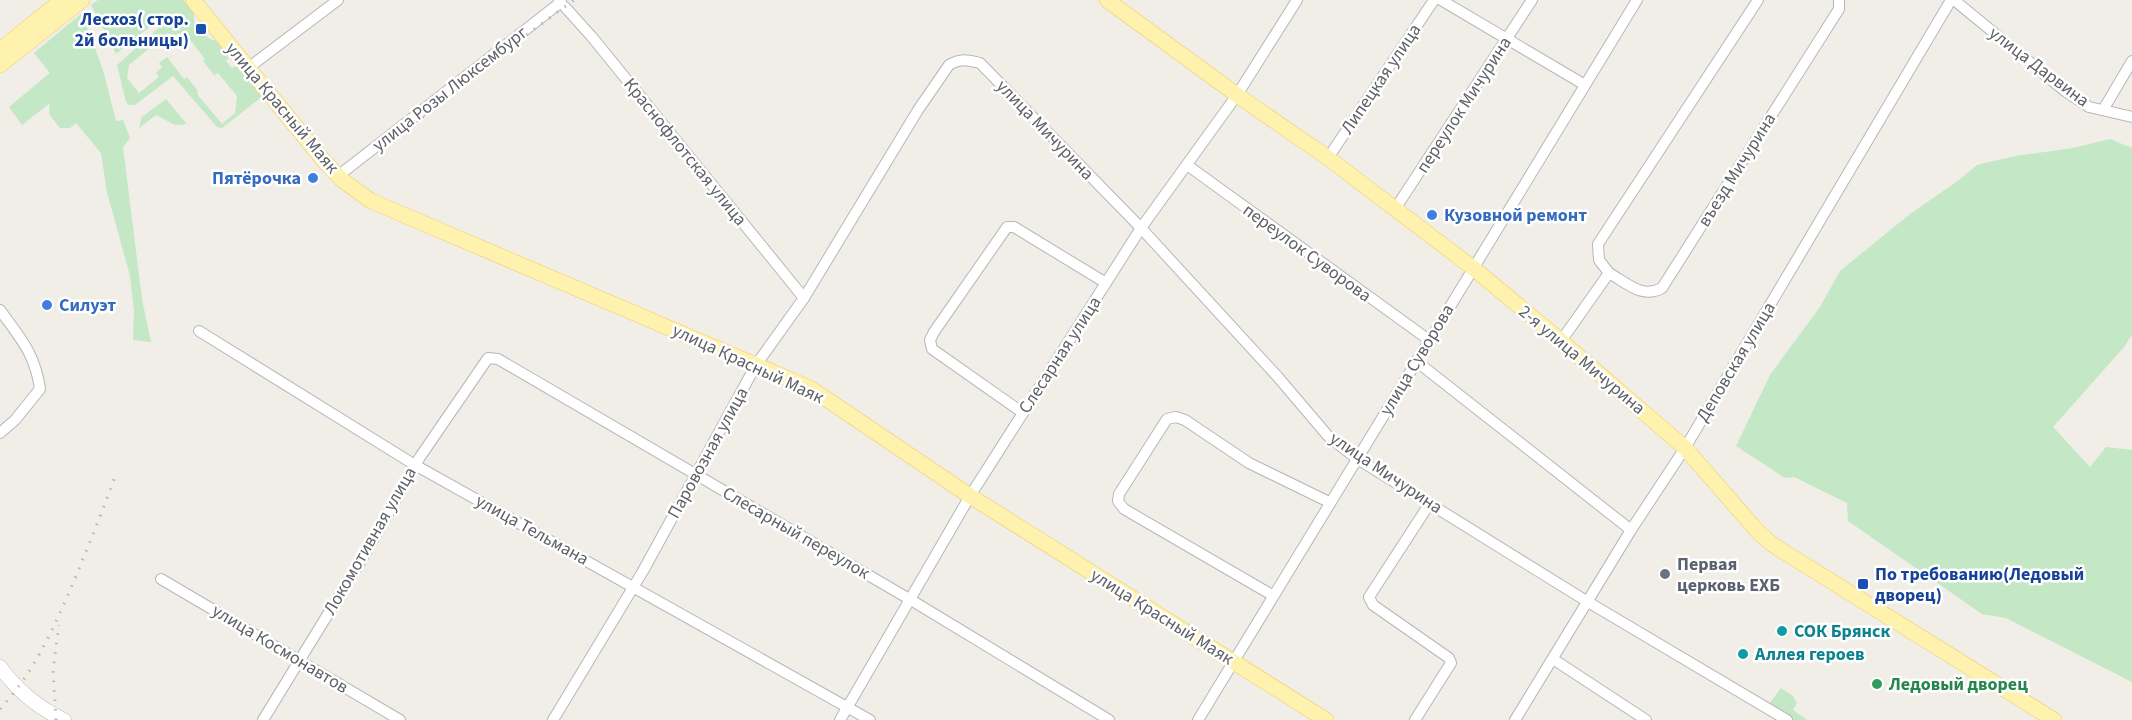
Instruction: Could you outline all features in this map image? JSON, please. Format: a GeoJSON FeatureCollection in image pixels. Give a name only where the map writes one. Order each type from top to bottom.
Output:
{"type":"FeatureCollection","features":[{"type":"Feature","properties":{"kind":"main road"},"geometry":{"type":"LineString","coordinates":[[0,50],[62,0]]}},
{"type":"Feature","properties":{"kind":"main road"},"geometry":{"type":"LineString","coordinates":[[0,65],[82,0]]}},
{"type":"Feature","properties":{"kind":"main road","name":"улица Красный Маяк"},"geometry":{"type":"LineString","coordinates":[[193,0],[324,161],[338,176],[371,201],[810,388],[970,496],[1326,720]]}},
{"type":"Feature","properties":{"kind":"main road","name":"2-я улица Мичурина"},"geometry":{"type":"LineString","coordinates":[[1107,0],[1328,158],[1473,268],[1685,448],[1759,533],[1773,545],[2054,720]]}},
{"type":"Feature","properties":{"kind":"street"},"geometry":{"type":"LineString","coordinates":[[248,68],[338,0]]}},
{"type":"Feature","properties":{"kind":"street","name":"Слесарная улица"},"geometry":{"type":"LineString","coordinates":[[840,720],[970,496],[1141,228],[1237,95],[1297,0]]}},
{"type":"Feature","properties":{"kind":"street","name":"Липецкая улица"},"geometry":{"type":"LineString","coordinates":[[1328,158],[1434,0]]}},
{"type":"Feature","properties":{"kind":"street"},"geometry":{"type":"LineString","coordinates":[[1441,0],[1585,85]]}},
{"type":"Feature","properties":{"kind":"street","name":"переулок Мичурина"},"geometry":{"type":"LineString","coordinates":[[1395,209],[1532,0]]}},
{"type":"Feature","properties":{"kind":"street","name":"улица Суворова"},"geometry":{"type":"LineString","coordinates":[[1198,720],[1232,660],[1637,0]]}},
{"type":"Feature","properties":{"kind":"street"},"geometry":{"type":"LineString","coordinates":[[1561,341],[1608,273],[1599,260],[1599,244],[1758,0]]}},
{"type":"Feature","properties":{"kind":"street","name":"въезд Мичурина"},"geometry":{"type":"LineString","coordinates":[[1608,273],[1644,293],[1653,293],[1662,288],[1839,9],[1839,0]]}},
{"type":"Feature","properties":{"kind":"street","name":"улица Дарвина"},"geometry":{"type":"LineString","coordinates":[[1952,0],[2065,91],[2089,107],[2132,117]]}},
{"type":"Feature","properties":{"kind":"street","name":"Деповская улица"},"geometry":{"type":"LineString","coordinates":[[1515,720],[1631,530],[1685,448],[1952,0]]}},
{"type":"Feature","properties":{"kind":"street","name":"улица Розы Люксембург"},"geometry":{"type":"LineString","coordinates":[[338,176],[561,3]]}},
{"type":"Feature","properties":{"kind":"street","name":"Краснофлотская улица"},"geometry":{"type":"LineString","coordinates":[[561,3],[592,37],[804,298]]}},
{"type":"Feature","properties":{"kind":"street","name":"Паровозная улица"},"geometry":{"type":"LineString","coordinates":[[553,720],[634,587],[756,365],[804,298],[918,110],[950,65],[965,59],[980,63]]}},
{"type":"Feature","properties":{"kind":"street"},"geometry":{"type":"LineString","coordinates":[[2103,110],[2132,62]]}},
{"type":"Feature","properties":{"kind":"street","name":"улица Мичурина"},"geometry":{"type":"LineString","coordinates":[[980,63],[1141,228],[1277,376],[1328,436],[1356,458],[1588,602],[1787,720]]}},
{"type":"Feature","properties":{"kind":"street","name":"переулок Суворова"},"geometry":{"type":"LineString","coordinates":[[1187,165],[1429,340]]}},
{"type":"Feature","properties":{"kind":"street"},"geometry":{"type":"LineString","coordinates":[[1023,413],[932,349],[930,340],[934,332],[1007,227],[1014,227],[1106,283]]}},
{"type":"Feature","properties":{"kind":"street"},"geometry":{"type":"LineString","coordinates":[[0,310],[28,348],[38,369],[40,389],[15,420],[0,433]]}},
{"type":"Feature","properties":{"kind":"street","name":"улица Тельмана"},"geometry":{"type":"LineString","coordinates":[[199,331],[415,465],[870,720]]}},
{"type":"Feature","properties":{"kind":"street","name":"Слесарный переулок"},"geometry":{"type":"LineString","coordinates":[[482,366],[488,358],[498,359],[911,600],[1109,720]]}},
{"type":"Feature","properties":{"kind":"street"},"geometry":{"type":"LineString","coordinates":[[1416,361],[1631,530]]}},
{"type":"Feature","properties":{"kind":"street","name":"Локомотивная улица"},"geometry":{"type":"LineString","coordinates":[[263,720],[366,552],[415,465],[482,366]]}},
{"type":"Feature","properties":{"kind":"street"},"geometry":{"type":"LineString","coordinates":[[1272,596],[1124,509],[1118,501],[1119,494],[1167,419],[1176,417],[1185,420],[1249,463],[1329,502]]}},
{"type":"Feature","properties":{"kind":"street"},"geometry":{"type":"LineString","coordinates":[[1415,720],[1451,663],[1449,658],[1373,605],[1369,597],[1430,503]]}},
{"type":"Feature","properties":{"kind":"street","name":"улица Космонавтов"},"geometry":{"type":"LineString","coordinates":[[161,579],[400,720]]}},
{"type":"Feature","properties":{"kind":"street"},"geometry":{"type":"LineString","coordinates":[[1553,659],[1646,720]]}},
{"type":"Feature","properties":{"kind":"street"},"geometry":{"type":"LineString","coordinates":[[0,667],[9,679],[35,703],[64,720]]}},
{"type":"Feature","properties":{"kind":"green space"},"geometry":{"type":"Polygon","coordinates":[[[98,0],[183,0],[194,12],[194,21],[208,38],[216,41],[230,57],[226,61],[232,68],[237,65],[263,96],[222,128],[217,127],[173,76],[135,105],[129,105],[126,102],[117,65],[162,25],[158,20],[116,54],[91,5],[98,0]],[[168,33],[129,65],[127,78],[139,93],[159,77],[156,73],[162,67],[159,63],[167,57],[184,79],[187,77],[198,91],[197,94],[222,124],[235,113],[237,96],[218,73],[214,75],[188,37],[182,37],[179,33],[174,36],[168,33]]]}},
{"type":"Feature","properties":{"kind":"green space"},"geometry":{"type":"Polygon","coordinates":[[[82,13],[103,70],[116,121],[123,120],[130,138],[123,147],[142,299],[151,342],[133,340],[134,311],[130,276],[107,192],[101,153],[76,123],[70,128],[60,128],[49,114],[50,103],[22,125],[9,107],[50,73],[34,53],[82,13]]]}},
{"type":"Feature","properties":{"kind":"green space"},"geometry":{"type":"Polygon","coordinates":[[[166,99],[186,123],[175,125],[156,115],[139,128],[142,117],[166,99]]]}},
{"type":"Feature","properties":{"kind":"green space"},"geometry":{"type":"Polygon","coordinates":[[[2110,139],[2132,148],[2132,334],[2125,346],[2053,427],[2090,467],[2106,447],[2132,450],[2132,682],[2006,618],[1982,614],[1848,521],[1847,503],[1794,477],[1785,478],[1736,446],[1770,375],[1820,307],[1840,271],[1910,214],[1977,165],[2110,139]]]}},
{"type":"Feature","properties":{"kind":"green space"},"geometry":{"type":"Polygon","coordinates":[[[1781,688],[1793,696],[1797,703],[1793,710],[1807,720],[1793,720],[1770,706],[1781,688]]]}},
{"type":"Feature","properties":{"kind":"railway"},"geometry":{"type":"LineString","coordinates":[[393,142],[480,69],[574,0]]}},
{"type":"Feature","properties":{"kind":"railway"},"geometry":{"type":"LineString","coordinates":[[0,709],[31,669],[54,626],[81,565],[116,474]]}},
{"type":"Feature","properties":{"kind":"railway"},"geometry":{"type":"LineString","coordinates":[[56,720],[53,670],[59,625]]}},
{"type":"Feature","properties":{"kind":"place","name":"Лесхоз( стор. 2й больницы)"},"geometry":{"type":"Point","coordinates":[201,29]}},
{"type":"Feature","properties":{"kind":"place","name":"Пятёрочка"},"geometry":{"type":"Point","coordinates":[313,178]}},
{"type":"Feature","properties":{"kind":"place","name":"Кузовной ремонт"},"geometry":{"type":"Point","coordinates":[1432,215]}},
{"type":"Feature","properties":{"kind":"place","name":"Силуэт"},"geometry":{"type":"Point","coordinates":[47,305]}},
{"type":"Feature","properties":{"kind":"place","name":"Первая церковь ЕХБ"},"geometry":{"type":"Point","coordinates":[1665,574]}},
{"type":"Feature","properties":{"kind":"place","name":"По требованию(Ледовый дворец)"},"geometry":{"type":"Point","coordinates":[1863,584]}},
{"type":"Feature","properties":{"kind":"place","name":"СОК Брянск"},"geometry":{"type":"Point","coordinates":[1782,631]}},
{"type":"Feature","properties":{"kind":"place","name":"Аллея героев"},"geometry":{"type":"Point","coordinates":[1743,654]}},
{"type":"Feature","properties":{"kind":"place","name":"Ледовый дворец"},"geometry":{"type":"Point","coordinates":[1877,684]}}]}
